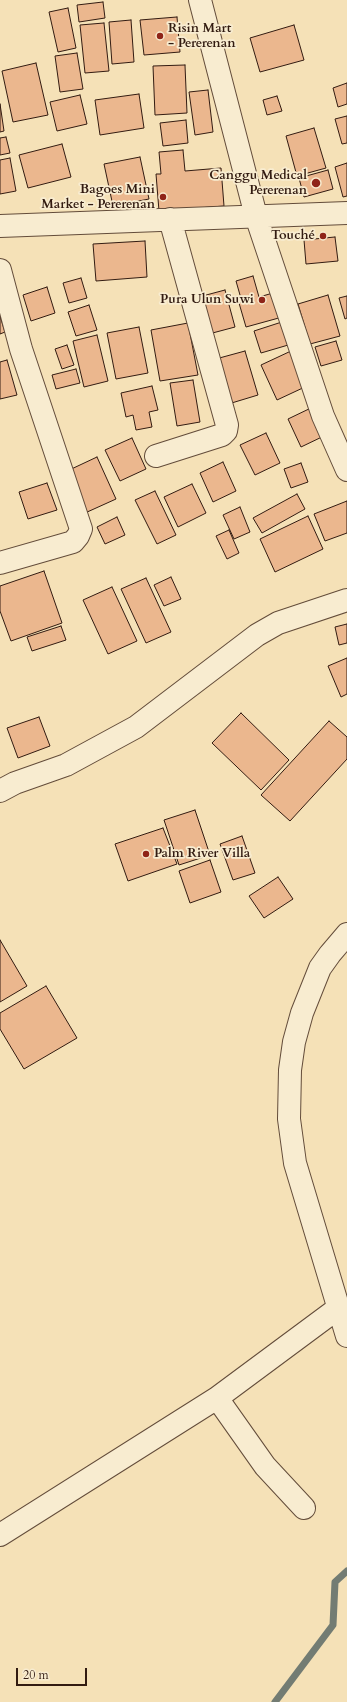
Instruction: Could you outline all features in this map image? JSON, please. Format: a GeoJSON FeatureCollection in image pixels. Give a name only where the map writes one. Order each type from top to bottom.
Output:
{"type":"FeatureCollection","features":[{"type":"Feature","properties":{"kind":"street"},"geometry":{"type":"LineString","coordinates":[[200,0],[256,216],[323,416],[347,470]]}},
{"type":"Feature","properties":{"kind":"street"},"geometry":{"type":"LineString","coordinates":[[0,226],[347,213]]}},
{"type":"Feature","properties":{"kind":"street"},"geometry":{"type":"LineString","coordinates":[[156,456],[222,435],[226,431],[227,425],[170,219]]}},
{"type":"Feature","properties":{"kind":"street"},"geometry":{"type":"LineString","coordinates":[[0,270],[20,349],[81,529],[73,542],[0,563]]}},
{"type":"Feature","properties":{"kind":"street"},"geometry":{"type":"LineString","coordinates":[[0,791],[66,765],[136,727],[257,636],[278,623],[347,600]]}},
{"type":"Feature","properties":{"kind":"street"},"geometry":{"type":"LineString","coordinates":[[347,934],[320,968],[302,1012],[294,1042],[290,1070],[289,1119],[295,1164],[327,1266],[337,1309],[347,1336]]}},
{"type":"Feature","properties":{"kind":"street"},"geometry":{"type":"LineString","coordinates":[[0,1535],[217,1398],[337,1309]]}},
{"type":"Feature","properties":{"kind":"street"},"geometry":{"type":"LineString","coordinates":[[217,1398],[264,1466],[304,1508]]}},
{"type":"Feature","properties":{"kind":"building"},"geometry":{"type":"Polygon","coordinates":[[[103,2],[105,18],[79,22],[77,5],[103,2]]]}},
{"type":"Feature","properties":{"kind":"building"},"geometry":{"type":"Polygon","coordinates":[[[68,8],[76,48],[58,52],[49,12],[68,8]]]}},
{"type":"Feature","properties":{"kind":"building","name":"Risin Mart - Pererenan"},"geometry":{"type":"Polygon","coordinates":[[[177,17],[180,52],[144,55],[140,20],[177,17]]]}},
{"type":"Feature","properties":{"kind":"building"},"geometry":{"type":"Polygon","coordinates":[[[131,20],[134,62],[112,64],[109,22],[131,20]]]}},
{"type":"Feature","properties":{"kind":"building"},"geometry":{"type":"Polygon","coordinates":[[[104,23],[109,71],[85,73],[80,25],[104,23]]]}},
{"type":"Feature","properties":{"kind":"building"},"geometry":{"type":"Polygon","coordinates":[[[294,25],[304,60],[260,72],[250,38],[294,25]]]}},
{"type":"Feature","properties":{"kind":"building"},"geometry":{"type":"Polygon","coordinates":[[[77,53],[83,89],[60,92],[55,56],[77,53]]]}},
{"type":"Feature","properties":{"kind":"building"},"geometry":{"type":"Polygon","coordinates":[[[36,63],[48,115],[13,122],[2,71],[36,63]]]}},
{"type":"Feature","properties":{"kind":"building"},"geometry":{"type":"Polygon","coordinates":[[[185,65],[187,113],[155,115],[153,66],[185,65]]]}},
{"type":"Feature","properties":{"kind":"building"},"geometry":{"type":"Polygon","coordinates":[[[347,83],[347,104],[338,107],[333,88],[347,83]]]}},
{"type":"Feature","properties":{"kind":"building"},"geometry":{"type":"Polygon","coordinates":[[[208,90],[213,132],[195,135],[189,92],[208,90]]]}},
{"type":"Feature","properties":{"kind":"building"},"geometry":{"type":"Polygon","coordinates":[[[139,94],[144,128],[100,135],[95,100],[139,94]]]}},
{"type":"Feature","properties":{"kind":"building"},"geometry":{"type":"Polygon","coordinates":[[[80,95],[87,124],[57,131],[50,102],[80,95]]]}},
{"type":"Feature","properties":{"kind":"building"},"geometry":{"type":"Polygon","coordinates":[[[277,96],[282,111],[267,115],[263,100],[277,96]]]}},
{"type":"Feature","properties":{"kind":"building"},"geometry":{"type":"Polygon","coordinates":[[[0,104],[4,131],[0,132],[0,104]]]}},
{"type":"Feature","properties":{"kind":"building"},"geometry":{"type":"Polygon","coordinates":[[[347,116],[347,143],[342,144],[335,119],[347,116]]]}},
{"type":"Feature","properties":{"kind":"building"},"geometry":{"type":"Polygon","coordinates":[[[186,120],[188,143],[163,146],[160,123],[186,120]]]}},
{"type":"Feature","properties":{"kind":"building"},"geometry":{"type":"Polygon","coordinates":[[[314,128],[326,168],[297,176],[286,136],[314,128]]]}},
{"type":"Feature","properties":{"kind":"building"},"geometry":{"type":"Polygon","coordinates":[[[6,137],[10,153],[0,155],[0,138],[6,137]]]}},
{"type":"Feature","properties":{"kind":"building"},"geometry":{"type":"Polygon","coordinates":[[[62,144],[71,177],[28,188],[19,155],[62,144]]]}},
{"type":"Feature","properties":{"kind":"building"},"geometry":{"type":"Polygon","coordinates":[[[183,150],[185,171],[221,168],[224,206],[159,211],[156,174],[161,174],[159,152],[183,150]]]}},
{"type":"Feature","properties":{"kind":"building"},"geometry":{"type":"Polygon","coordinates":[[[140,157],[149,199],[113,206],[104,164],[140,157]]]}},
{"type":"Feature","properties":{"kind":"building"},"geometry":{"type":"Polygon","coordinates":[[[10,158],[16,191],[0,194],[0,160],[10,158]]]}},
{"type":"Feature","properties":{"kind":"building"},"geometry":{"type":"Polygon","coordinates":[[[347,163],[347,196],[343,197],[335,167],[347,163]]]}},
{"type":"Feature","properties":{"kind":"building","name":"Canggu Medical Pererenan"},"geometry":{"type":"Polygon","coordinates":[[[328,170],[333,189],[304,197],[299,178],[328,170]]]}},
{"type":"Feature","properties":{"kind":"building"},"geometry":{"type":"Polygon","coordinates":[[[335,237],[338,261],[306,264],[304,240],[335,237]]]}},
{"type":"Feature","properties":{"kind":"building"},"geometry":{"type":"Polygon","coordinates":[[[145,241],[147,277],[96,281],[93,244],[145,241]]]}},
{"type":"Feature","properties":{"kind":"building","name":"Pura Ulun Suwi"},"geometry":{"type":"Polygon","coordinates":[[[253,276],[259,297],[280,291],[286,316],[246,327],[239,303],[242,302],[236,281],[253,276]]]}},
{"type":"Feature","properties":{"kind":"building"},"geometry":{"type":"Polygon","coordinates":[[[81,278],[87,298],[69,303],[63,283],[81,278]]]}},
{"type":"Feature","properties":{"kind":"building"},"geometry":{"type":"Polygon","coordinates":[[[47,287],[55,313],[31,321],[23,295],[47,287]]]}},
{"type":"Feature","properties":{"kind":"building"},"geometry":{"type":"Polygon","coordinates":[[[225,290],[235,327],[205,335],[195,298],[225,290]]]}},
{"type":"Feature","properties":{"kind":"building"},"geometry":{"type":"Polygon","coordinates":[[[328,295],[340,336],[310,344],[298,304],[328,295]]]}},
{"type":"Feature","properties":{"kind":"building"},"geometry":{"type":"Polygon","coordinates":[[[347,296],[347,318],[345,319],[339,298],[347,296]]]}},
{"type":"Feature","properties":{"kind":"building"},"geometry":{"type":"Polygon","coordinates":[[[89,305],[97,330],[76,336],[68,312],[89,305]]]}},
{"type":"Feature","properties":{"kind":"building"},"geometry":{"type":"Polygon","coordinates":[[[0,316],[5,332],[0,334],[0,316]]]}},
{"type":"Feature","properties":{"kind":"building"},"geometry":{"type":"Polygon","coordinates":[[[288,320],[295,343],[261,353],[254,331],[288,320]]]}},
{"type":"Feature","properties":{"kind":"building"},"geometry":{"type":"Polygon","coordinates":[[[188,323],[198,375],[160,381],[151,330],[188,323]]]}},
{"type":"Feature","properties":{"kind":"building"},"geometry":{"type":"Polygon","coordinates":[[[139,327],[148,373],[116,379],[107,333],[139,327]]]}},
{"type":"Feature","properties":{"kind":"building"},"geometry":{"type":"Polygon","coordinates":[[[97,335],[108,381],[84,387],[73,341],[97,335]]]}},
{"type":"Feature","properties":{"kind":"building"},"geometry":{"type":"Polygon","coordinates":[[[336,341],[342,360],[321,366],[315,347],[336,341]]]}},
{"type":"Feature","properties":{"kind":"building"},"geometry":{"type":"Polygon","coordinates":[[[67,345],[74,365],[62,369],[55,349],[67,345]]]}},
{"type":"Feature","properties":{"kind":"building"},"geometry":{"type":"Polygon","coordinates":[[[245,351],[258,395],[225,405],[212,360],[245,351]]]}},
{"type":"Feature","properties":{"kind":"building"},"geometry":{"type":"Polygon","coordinates":[[[291,351],[307,386],[277,400],[261,365],[291,351]]]}},
{"type":"Feature","properties":{"kind":"building"},"geometry":{"type":"Polygon","coordinates":[[[7,360],[17,395],[0,399],[0,362],[7,360]]]}},
{"type":"Feature","properties":{"kind":"building"},"geometry":{"type":"Polygon","coordinates":[[[76,369],[80,383],[56,389],[52,375],[76,369]]]}},
{"type":"Feature","properties":{"kind":"building"},"geometry":{"type":"Polygon","coordinates":[[[193,380],[200,422],[177,426],[170,383],[193,380]]]}},
{"type":"Feature","properties":{"kind":"building"},"geometry":{"type":"Polygon","coordinates":[[[152,386],[158,410],[149,412],[152,427],[136,430],[133,415],[126,417],[121,393],[152,386]]]}},
{"type":"Feature","properties":{"kind":"building"},"geometry":{"type":"Polygon","coordinates":[[[313,407],[326,435],[301,447],[288,419],[313,407]]]}},
{"type":"Feature","properties":{"kind":"building"},"geometry":{"type":"Polygon","coordinates":[[[266,433],[280,463],[255,475],[240,445],[266,433]]]}},
{"type":"Feature","properties":{"kind":"building"},"geometry":{"type":"Polygon","coordinates":[[[132,438],[146,469],[120,481],[105,450],[132,438]]]}},
{"type":"Feature","properties":{"kind":"building"},"geometry":{"type":"Polygon","coordinates":[[[97,457],[116,499],[85,513],[65,472],[97,457]]]}},
{"type":"Feature","properties":{"kind":"building"},"geometry":{"type":"Polygon","coordinates":[[[223,462],[236,491],[213,502],[200,473],[223,462]]]}},
{"type":"Feature","properties":{"kind":"building"},"geometry":{"type":"Polygon","coordinates":[[[301,463],[308,482],[291,488],[284,469],[301,463]]]}},
{"type":"Feature","properties":{"kind":"building"},"geometry":{"type":"Polygon","coordinates":[[[47,483],[57,510],[28,519],[19,492],[47,483]]]}},
{"type":"Feature","properties":{"kind":"building"},"geometry":{"type":"Polygon","coordinates":[[[192,484],[206,513],[178,527],[164,497],[192,484]]]}},
{"type":"Feature","properties":{"kind":"building"},"geometry":{"type":"Polygon","coordinates":[[[155,491],[176,535],[157,544],[135,500],[155,491]]]}},
{"type":"Feature","properties":{"kind":"building"},"geometry":{"type":"Polygon","coordinates":[[[297,494],[305,509],[262,533],[253,518],[297,494]]]}},
{"type":"Feature","properties":{"kind":"building"},"geometry":{"type":"Polygon","coordinates":[[[347,501],[347,533],[325,541],[314,514],[347,501]]]}},
{"type":"Feature","properties":{"kind":"building"},"geometry":{"type":"Polygon","coordinates":[[[240,507],[250,532],[234,539],[223,515],[240,507]]]}},
{"type":"Feature","properties":{"kind":"building"},"geometry":{"type":"Polygon","coordinates":[[[308,516],[323,549],[275,572],[260,539],[308,516]]]}},
{"type":"Feature","properties":{"kind":"building"},"geometry":{"type":"Polygon","coordinates":[[[117,517],[125,535],[105,544],[97,527],[117,517]]]}},
{"type":"Feature","properties":{"kind":"building"},"geometry":{"type":"Polygon","coordinates":[[[229,530],[239,553],[227,559],[216,536],[229,530]]]}},
{"type":"Feature","properties":{"kind":"building"},"geometry":{"type":"Polygon","coordinates":[[[44,571],[62,623],[11,641],[0,611],[0,586],[44,571]]]}},
{"type":"Feature","properties":{"kind":"building"},"geometry":{"type":"Polygon","coordinates":[[[171,577],[181,599],[164,606],[154,585],[171,577]]]}},
{"type":"Feature","properties":{"kind":"building"},"geometry":{"type":"Polygon","coordinates":[[[146,578],[171,632],[146,643],[121,589],[146,578]]]}},
{"type":"Feature","properties":{"kind":"building"},"geometry":{"type":"Polygon","coordinates":[[[112,587],[137,641],[108,654],[83,600],[112,587]]]}},
{"type":"Feature","properties":{"kind":"building"},"geometry":{"type":"Polygon","coordinates":[[[347,624],[347,643],[339,645],[335,627],[347,624]]]}},
{"type":"Feature","properties":{"kind":"building"},"geometry":{"type":"Polygon","coordinates":[[[61,626],[66,640],[32,651],[27,637],[61,626]]]}},
{"type":"Feature","properties":{"kind":"building"},"geometry":{"type":"Polygon","coordinates":[[[347,658],[347,694],[341,697],[328,666],[347,658]]]}},
{"type":"Feature","properties":{"kind":"building"},"geometry":{"type":"Polygon","coordinates":[[[241,713],[289,760],[261,790],[212,743],[241,713]]]}},
{"type":"Feature","properties":{"kind":"building"},"geometry":{"type":"Polygon","coordinates":[[[39,717],[50,746],[18,758],[7,728],[39,717]]]}},
{"type":"Feature","properties":{"kind":"building"},"geometry":{"type":"Polygon","coordinates":[[[329,721],[347,737],[347,759],[290,821],[261,795],[329,721]]]}},
{"type":"Feature","properties":{"kind":"building"},"geometry":{"type":"Polygon","coordinates":[[[195,810],[210,855],[179,865],[164,820],[195,810]]]}},
{"type":"Feature","properties":{"kind":"building","name":"Palm River Villa"},"geometry":{"type":"Polygon","coordinates":[[[163,828],[177,864],[128,881],[115,844],[163,828]]]}},
{"type":"Feature","properties":{"kind":"building"},"geometry":{"type":"Polygon","coordinates":[[[242,836],[255,873],[233,880],[220,844],[242,836]]]}},
{"type":"Feature","properties":{"kind":"building"},"geometry":{"type":"Polygon","coordinates":[[[210,860],[221,892],[190,903],[179,871],[210,860]]]}},
{"type":"Feature","properties":{"kind":"building"},"geometry":{"type":"Polygon","coordinates":[[[278,877],[293,899],[264,918],[249,896],[278,877]]]}},
{"type":"Feature","properties":{"kind":"building"},"geometry":{"type":"Polygon","coordinates":[[[0,940],[27,986],[0,1002],[0,940]]]}},
{"type":"Feature","properties":{"kind":"building"},"geometry":{"type":"Polygon","coordinates":[[[46,986],[77,1038],[24,1069],[0,1029],[0,1013],[46,986]]]}},
{"type":"Feature","properties":{"kind":"waterway"},"geometry":{"type":"LineString","coordinates":[[275,1702],[333,1625],[335,1582],[347,1571]]}},
{"type":"Feature","properties":{"kind":"place","name":"Risin Mart - Pererenan"},"geometry":{"type":"Point","coordinates":[160,36]}},
{"type":"Feature","properties":{"kind":"place","name":"Canggu Medical Pererenan"},"geometry":{"type":"Point","coordinates":[316,183]}},
{"type":"Feature","properties":{"kind":"place","name":"Bagoes Mini Market - Pererenan"},"geometry":{"type":"Point","coordinates":[163,197]}},
{"type":"Feature","properties":{"kind":"place","name":"Touché"},"geometry":{"type":"Point","coordinates":[323,236]}},
{"type":"Feature","properties":{"kind":"place","name":"Pura Ulun Suwi"},"geometry":{"type":"Point","coordinates":[262,300]}},
{"type":"Feature","properties":{"kind":"place","name":"Palm River Villa"},"geometry":{"type":"Point","coordinates":[146,854]}}]}
